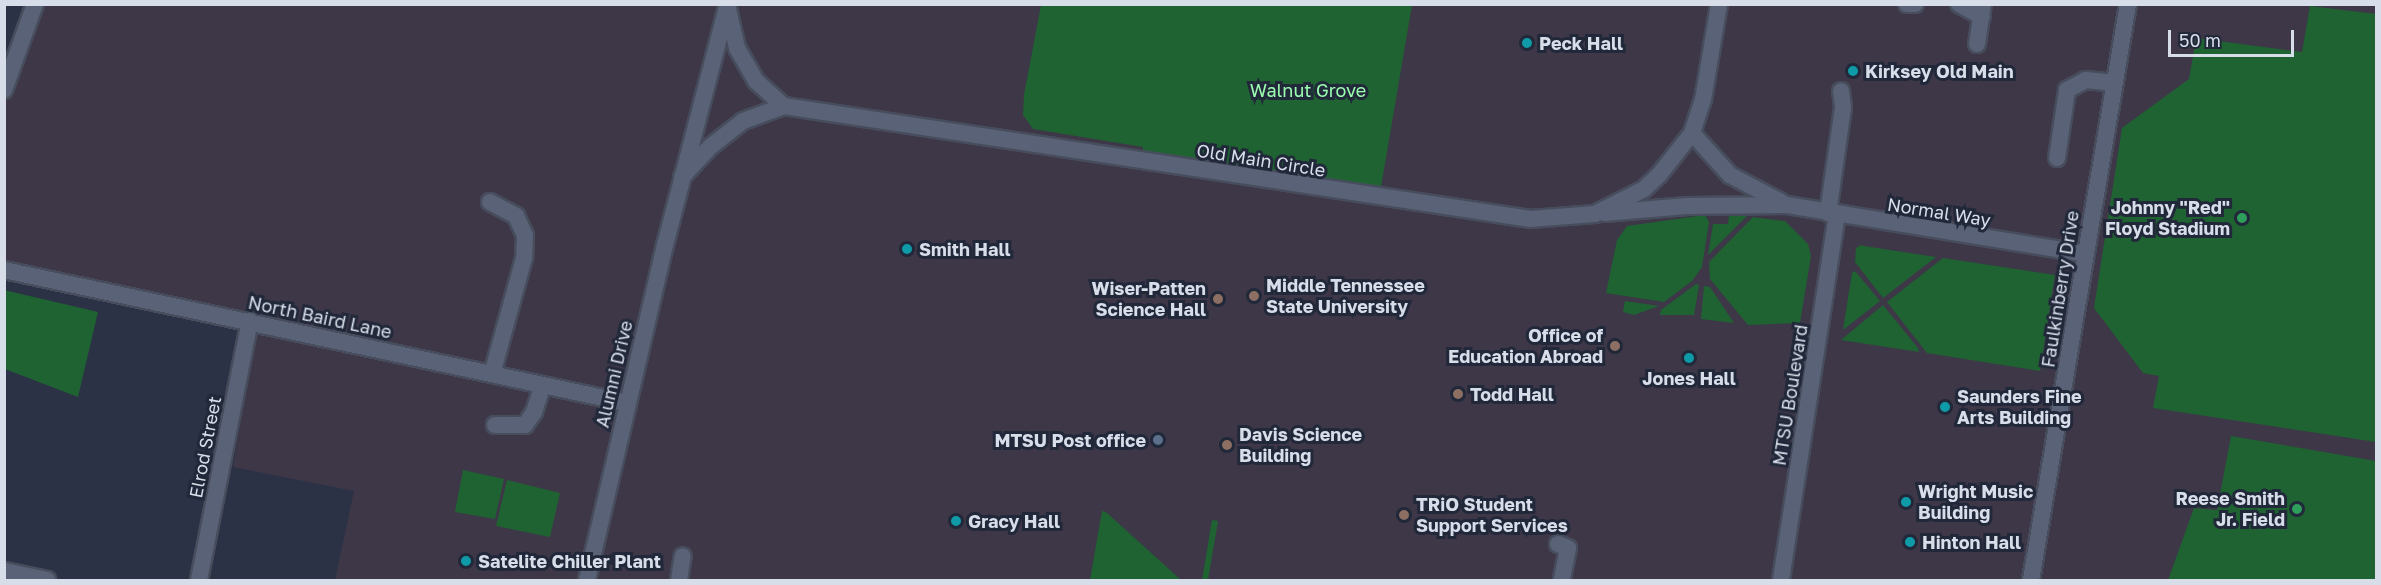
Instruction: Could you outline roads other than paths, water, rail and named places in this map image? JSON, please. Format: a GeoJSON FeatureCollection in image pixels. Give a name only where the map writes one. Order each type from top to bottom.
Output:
{"type":"FeatureCollection","features":[{"type":"Feature","properties":{"kind":"street"},"geometry":{"type":"LineString","coordinates":[[4,90],[35,4]]}},
{"type":"Feature","properties":{"kind":"street","name":"Old Main Circle"},"geometry":{"type":"LineString","coordinates":[[784,106],[1530,219],[1595,214],[1644,189],[1692,133],[1711,65],[1719,4]]}},
{"type":"Feature","properties":{"kind":"street"},"geometry":{"type":"LineString","coordinates":[[1907,4],[1915,4]]}},
{"type":"Feature","properties":{"kind":"street"},"geometry":{"type":"LineString","coordinates":[[1959,4],[1982,11],[1977,44]]}},
{"type":"Feature","properties":{"kind":"street","name":"Faulkinberry Drive"},"geometry":{"type":"LineString","coordinates":[[2031,580],[2128,4]]}},
{"type":"Feature","properties":{"kind":"street"},"geometry":{"type":"LineString","coordinates":[[727,5],[737,48],[757,82],[784,106]]}},
{"type":"Feature","properties":{"kind":"street","name":"Alumni Drive"},"geometry":{"type":"LineString","coordinates":[[587,580],[681,178],[727,5]]}},
{"type":"Feature","properties":{"kind":"street"},"geometry":{"type":"LineString","coordinates":[[2057,158],[2067,90],[2086,80],[2113,83]]}},
{"type":"Feature","properties":{"kind":"street","name":"MTSU Boulevard"},"geometry":{"type":"LineString","coordinates":[[1781,580],[1833,214],[1843,106],[1841,92]]}},
{"type":"Feature","properties":{"kind":"street","name":"Alumni Drive"},"geometry":{"type":"LineString","coordinates":[[681,178],[710,147],[744,121],[784,106]]}},
{"type":"Feature","properties":{"kind":"street","name":"Normal Way"},"geometry":{"type":"LineString","coordinates":[[1692,133],[1730,175],[1787,205]]}},
{"type":"Feature","properties":{"kind":"street"},"geometry":{"type":"LineString","coordinates":[[490,202],[516,216],[525,235],[524,258],[492,374]]}},
{"type":"Feature","properties":{"kind":"street","name":"Normal Way"},"geometry":{"type":"LineString","coordinates":[[1595,214],[1687,206],[1787,205],[2086,254]]}},
{"type":"Feature","properties":{"kind":"street","name":"North Baird Lane"},"geometry":{"type":"LineString","coordinates":[[4,270],[627,403]]}},
{"type":"Feature","properties":{"kind":"street","name":"Elrod Street"},"geometry":{"type":"LineString","coordinates":[[199,580],[250,321]]}},
{"type":"Feature","properties":{"kind":"street"},"geometry":{"type":"LineString","coordinates":[[495,425],[525,425],[534,412],[543,385]]}},
{"type":"Feature","properties":{"kind":"street"},"geometry":{"type":"LineString","coordinates":[[1562,580],[1563,546]]}},
{"type":"Feature","properties":{"kind":"street"},"geometry":{"type":"LineString","coordinates":[[679,580],[683,556]]}},
{"type":"Feature","properties":{"kind":"street"},"geometry":{"type":"LineString","coordinates":[[4,571],[47,580]]}},
{"type":"Feature","properties":{"kind":"place","name":"Peck Hall"},"geometry":{"type":"Point","coordinates":[1527,43]}},
{"type":"Feature","properties":{"kind":"place","name":"Kirksey Old Main"},"geometry":{"type":"Point","coordinates":[1853,71]}},
{"type":"Feature","properties":{"kind":"place","name":"Johnny \"Red\" Floyd Stadium"},"geometry":{"type":"Point","coordinates":[2242,218]}},
{"type":"Feature","properties":{"kind":"place","name":"Smith Hall"},"geometry":{"type":"Point","coordinates":[907,249]}},
{"type":"Feature","properties":{"kind":"place","name":"Middle Tennessee State University"},"geometry":{"type":"Point","coordinates":[1254,296]}},
{"type":"Feature","properties":{"kind":"place","name":"Wiser-Patten Science Hall"},"geometry":{"type":"Point","coordinates":[1218,299]}},
{"type":"Feature","properties":{"kind":"place","name":"Office of Education Abroad"},"geometry":{"type":"Point","coordinates":[1615,346]}},
{"type":"Feature","properties":{"kind":"place","name":"Jones Hall"},"geometry":{"type":"Point","coordinates":[1689,358]}},
{"type":"Feature","properties":{"kind":"place","name":"Todd Hall"},"geometry":{"type":"Point","coordinates":[1458,394]}},
{"type":"Feature","properties":{"kind":"place","name":"Saunders Fine Arts Building"},"geometry":{"type":"Point","coordinates":[1945,407]}},
{"type":"Feature","properties":{"kind":"place","name":"MTSU Post office"},"geometry":{"type":"Point","coordinates":[1158,440]}},
{"type":"Feature","properties":{"kind":"place","name":"Davis Science Building"},"geometry":{"type":"Point","coordinates":[1227,445]}},
{"type":"Feature","properties":{"kind":"place","name":"Wright Music Building"},"geometry":{"type":"Point","coordinates":[1906,502]}},
{"type":"Feature","properties":{"kind":"place","name":"Reese Smith Jr. Field"},"geometry":{"type":"Point","coordinates":[2297,509]}},
{"type":"Feature","properties":{"kind":"place","name":"TRiO Student Support Services"},"geometry":{"type":"Point","coordinates":[1404,515]}},
{"type":"Feature","properties":{"kind":"place","name":"Gracy Hall"},"geometry":{"type":"Point","coordinates":[956,521]}},
{"type":"Feature","properties":{"kind":"place","name":"Hinton Hall"},"geometry":{"type":"Point","coordinates":[1910,542]}},
{"type":"Feature","properties":{"kind":"place","name":"Satelite Chiller Plant"},"geometry":{"type":"Point","coordinates":[466,561]}},
{"type":"Feature","properties":{"kind":"park label","name":"Walnut Grove"},"geometry":{"type":"Point","coordinates":[1308,90]}}]}
